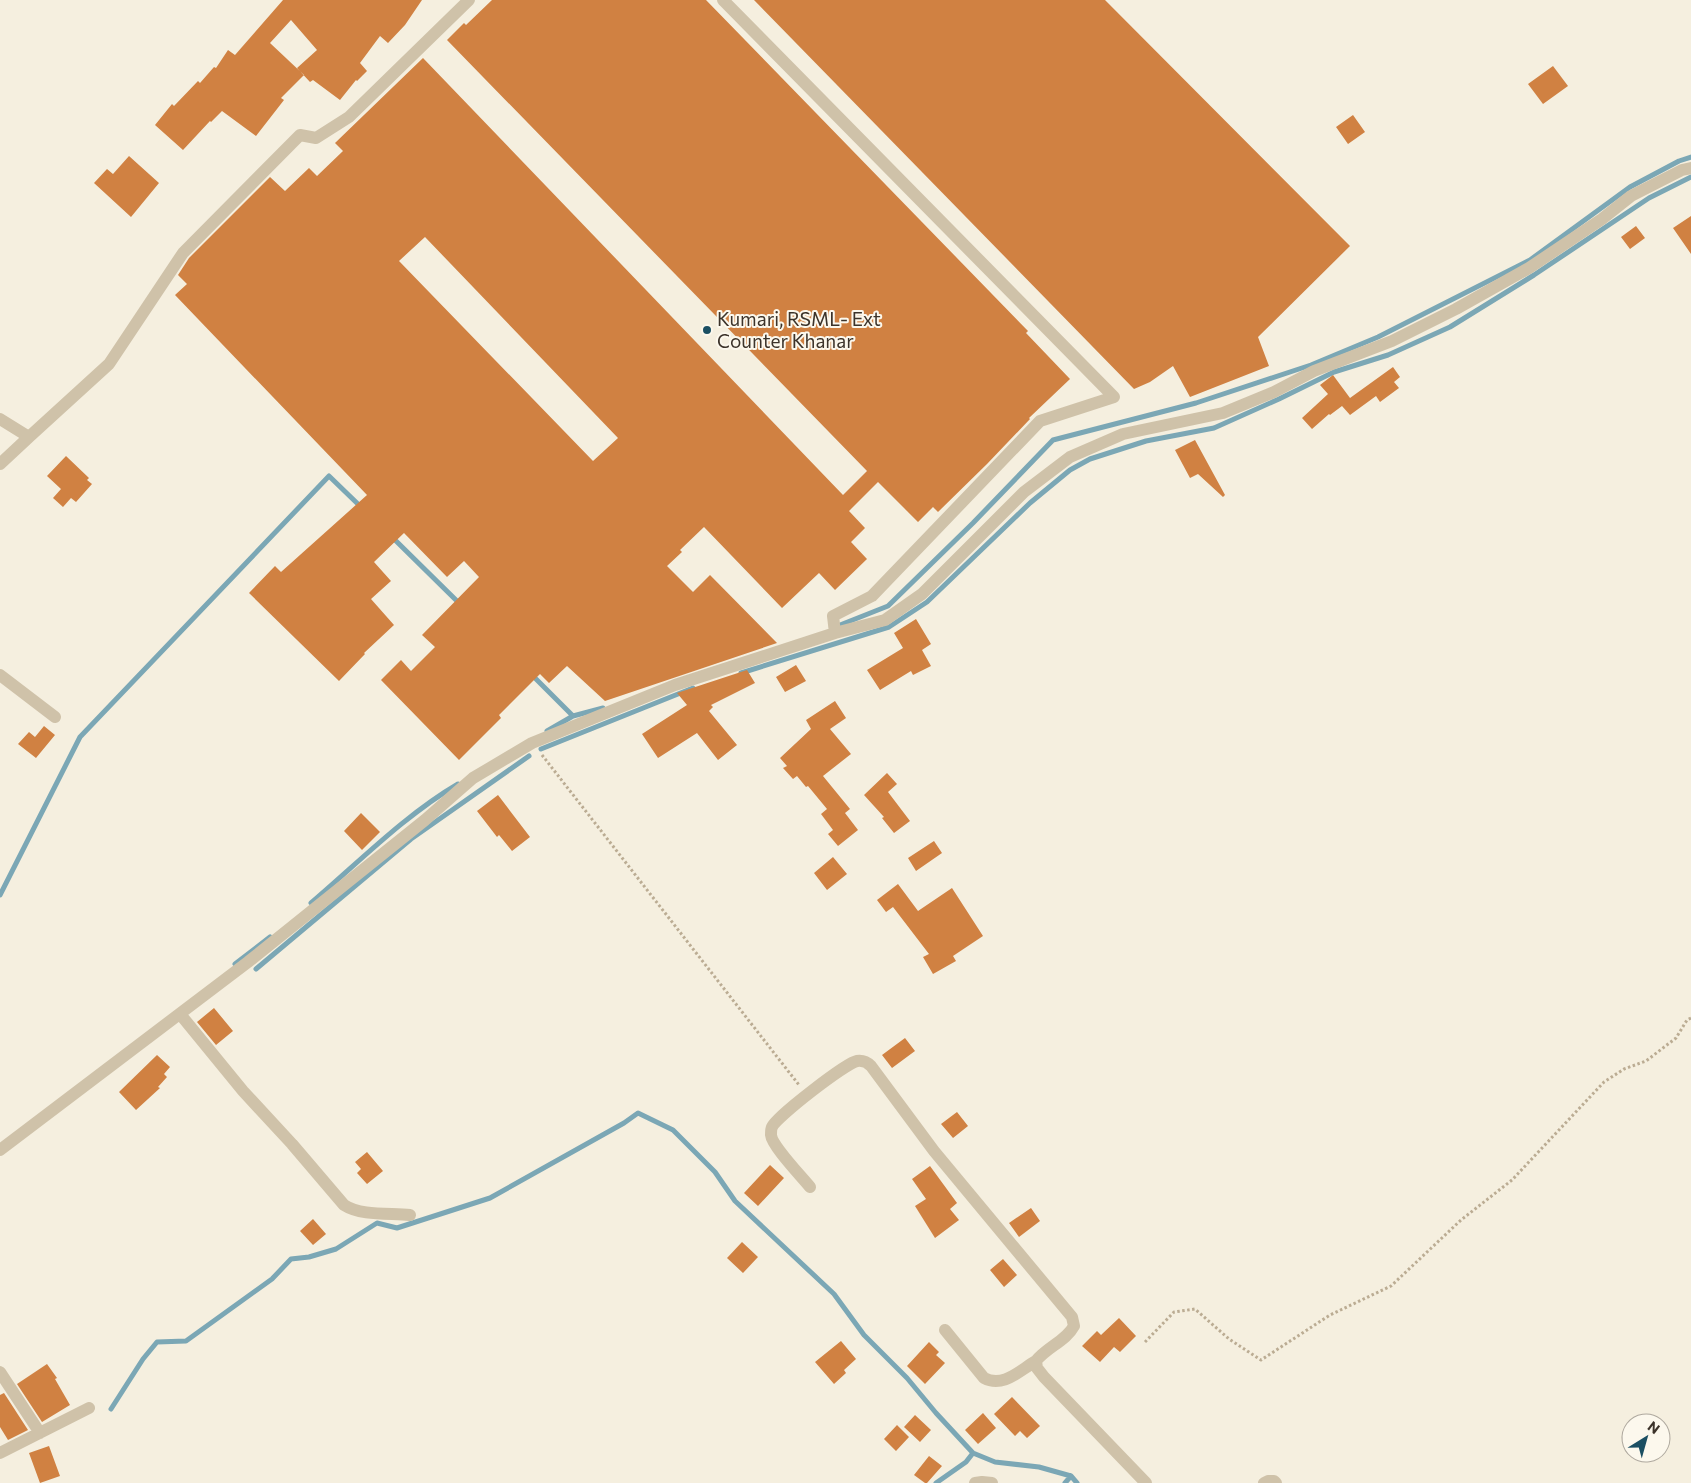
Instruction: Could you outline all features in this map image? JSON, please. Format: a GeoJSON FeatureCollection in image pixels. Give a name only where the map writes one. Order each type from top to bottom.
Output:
{"type":"FeatureCollection","features":[{"type":"Feature","properties":{"kind":"street"},"geometry":{"type":"LineString","coordinates":[[0,464],[110,364],[182,253],[300,136],[316,138],[349,117],[468,0]]}},
{"type":"Feature","properties":{"kind":"street"},"geometry":{"type":"LineString","coordinates":[[723,0],[1114,397],[1040,421],[872,596],[833,616],[835,633]]}},
{"type":"Feature","properties":{"kind":"street"},"geometry":{"type":"LineString","coordinates":[[0,1150],[248,962],[417,826],[473,778],[532,742],[675,685],[835,633],[885,620],[922,594],[1024,492],[1070,457],[1123,434],[1223,413],[1274,392],[1314,370],[1392,341],[1456,309],[1530,268],[1602,219],[1631,196],[1682,170],[1691,168]]}},
{"type":"Feature","properties":{"kind":"street"},"geometry":{"type":"LineString","coordinates":[[0,418],[29,437]]}},
{"type":"Feature","properties":{"kind":"street"},"geometry":{"type":"LineString","coordinates":[[0,675],[55,718]]}},
{"type":"Feature","properties":{"kind":"street"},"geometry":{"type":"LineString","coordinates":[[180,1014],[243,1091],[292,1144],[344,1205],[353,1211],[410,1215]]}},
{"type":"Feature","properties":{"kind":"street"},"geometry":{"type":"LineString","coordinates":[[810,1187],[781,1152],[771,1136],[772,1127],[807,1095],[848,1065],[857,1061],[865,1061],[871,1066],[934,1151],[1072,1317],[1074,1326],[1070,1334],[1036,1361],[1003,1381],[992,1382],[984,1378],[945,1330]]}},
{"type":"Feature","properties":{"kind":"street"},"geometry":{"type":"LineString","coordinates":[[1036,1361],[1037,1368],[1044,1377],[1146,1483]]}},
{"type":"Feature","properties":{"kind":"street"},"geometry":{"type":"LineString","coordinates":[[0,1372],[40,1433]]}},
{"type":"Feature","properties":{"kind":"street"},"geometry":{"type":"LineString","coordinates":[[0,1453],[89,1408]]}},
{"type":"Feature","properties":{"kind":"street"},"geometry":{"type":"LineString","coordinates":[[1264,1483],[1268,1481],[1276,1483]]}},
{"type":"Feature","properties":{"kind":"street"},"geometry":{"type":"LineString","coordinates":[[975,1483],[992,1483]]}},
{"type":"Feature","properties":{"kind":"path"},"geometry":{"type":"LineString","coordinates":[[532,742],[807,1095]]}},
{"type":"Feature","properties":{"kind":"path"},"geometry":{"type":"LineString","coordinates":[[1145,1342],[1174,1312],[1196,1309],[1229,1339],[1261,1360],[1330,1315],[1392,1286],[1462,1220],[1512,1180],[1604,1082],[1624,1070],[1646,1061],[1676,1038],[1687,1020],[1691,1018]]}},
{"type":"Feature","properties":{"kind":"building"},"geometry":{"type":"Polygon","coordinates":[[[283,0],[422,0],[405,25],[388,43],[380,36],[360,63],[367,71],[356,80],[340,100],[313,80],[310,82],[304,75],[281,98],[284,100],[256,136],[222,111],[183,150],[155,125],[172,104],[174,106],[198,81],[200,83],[214,67],[216,68],[228,50],[235,55],[283,0]],[[291,20],[270,43],[300,71],[297,68],[317,50],[291,20]]]}},
{"type":"Feature","properties":{"kind":"building"},"geometry":{"type":"Polygon","coordinates":[[[492,0],[706,0],[1028,331],[1026,333],[1070,379],[1029,418],[987,464],[938,512],[933,507],[918,522],[878,482],[849,511],[865,528],[851,542],[867,559],[835,590],[819,573],[782,608],[704,527],[680,550],[682,552],[667,566],[693,592],[710,575],[777,643],[605,701],[567,666],[549,683],[540,674],[499,715],[501,718],[459,760],[381,680],[401,660],[411,671],[435,647],[422,635],[479,577],[464,561],[447,577],[404,533],[374,562],[391,581],[371,599],[394,625],[364,653],[339,681],[249,593],[275,566],[281,572],[367,495],[175,295],[187,284],[178,275],[189,258],[270,177],[285,191],[309,168],[317,176],[343,151],[335,143],[423,58],[843,495],[867,471],[447,40],[464,23],[466,25],[492,0]],[[425,237],[399,261],[593,461],[618,438],[425,237]]]}},
{"type":"Feature","properties":{"kind":"building"},"geometry":{"type":"Polygon","coordinates":[[[754,0],[1105,0],[1350,246],[1258,337],[1269,366],[1190,397],[1173,366],[1150,382],[1134,389],[754,0]]]}},
{"type":"Feature","properties":{"kind":"building"},"geometry":{"type":"Polygon","coordinates":[[[1553,66],[1568,86],[1543,104],[1528,84],[1553,66]]]}},
{"type":"Feature","properties":{"kind":"building"},"geometry":{"type":"Polygon","coordinates":[[[1353,115],[1365,132],[1348,144],[1336,127],[1353,115]]]}},
{"type":"Feature","properties":{"kind":"building"},"geometry":{"type":"Polygon","coordinates":[[[129,156],[159,183],[131,217],[94,183],[107,169],[113,174],[129,156]]]}},
{"type":"Feature","properties":{"kind":"building"},"geometry":{"type":"Polygon","coordinates":[[[1691,216],[1691,254],[1673,228],[1691,216]]]}},
{"type":"Feature","properties":{"kind":"building"},"geometry":{"type":"Polygon","coordinates":[[[1636,226],[1645,238],[1630,249],[1621,237],[1636,226]]]}},
{"type":"Feature","properties":{"kind":"building"},"geometry":{"type":"Polygon","coordinates":[[[1393,367],[1400,377],[1394,382],[1399,388],[1380,402],[1376,396],[1350,415],[1342,406],[1329,414],[1312,429],[1302,418],[1328,394],[1320,385],[1333,375],[1350,398],[1393,367]]]}},
{"type":"Feature","properties":{"kind":"building"},"geometry":{"type":"Polygon","coordinates":[[[1195,440],[1225,495],[1223,497],[1198,474],[1190,478],[1175,450],[1195,440]]]}},
{"type":"Feature","properties":{"kind":"building"},"geometry":{"type":"Polygon","coordinates":[[[66,456],[89,478],[87,480],[92,484],[76,502],[71,498],[63,507],[53,498],[61,489],[47,476],[66,456]]]}},
{"type":"Feature","properties":{"kind":"building"},"geometry":{"type":"Polygon","coordinates":[[[916,619],[931,644],[922,650],[931,666],[913,675],[911,671],[880,690],[867,670],[903,648],[894,633],[916,619]]]}},
{"type":"Feature","properties":{"kind":"building"},"geometry":{"type":"Polygon","coordinates":[[[796,665],[806,681],[785,692],[776,677],[796,665]]]}},
{"type":"Feature","properties":{"kind":"building"},"geometry":{"type":"Polygon","coordinates":[[[747,670],[755,683],[711,705],[713,707],[709,711],[737,745],[718,760],[697,733],[658,758],[642,734],[687,705],[677,693],[747,670]]]}},
{"type":"Feature","properties":{"kind":"building"},"geometry":{"type":"Polygon","coordinates":[[[835,701],[846,718],[830,729],[851,754],[823,776],[850,809],[845,813],[858,830],[838,846],[828,834],[833,830],[821,814],[827,809],[797,776],[793,779],[783,768],[787,766],[780,758],[811,729],[806,720],[835,701]]]}},
{"type":"Feature","properties":{"kind":"building"},"geometry":{"type":"Polygon","coordinates":[[[44,726],[55,735],[36,758],[18,744],[29,732],[35,737],[44,726]]]}},
{"type":"Feature","properties":{"kind":"building"},"geometry":{"type":"Polygon","coordinates":[[[887,773],[897,784],[888,792],[910,821],[894,833],[882,818],[884,817],[864,795],[887,773]]]}},
{"type":"Feature","properties":{"kind":"building"},"geometry":{"type":"Polygon","coordinates":[[[498,795],[530,837],[512,851],[499,835],[497,837],[477,811],[498,795]]]}},
{"type":"Feature","properties":{"kind":"building"},"geometry":{"type":"Polygon","coordinates":[[[361,813],[380,832],[362,850],[344,831],[361,813]]]}},
{"type":"Feature","properties":{"kind":"building"},"geometry":{"type":"Polygon","coordinates":[[[934,841],[942,853],[916,871],[908,858],[934,841]]]}},
{"type":"Feature","properties":{"kind":"building"},"geometry":{"type":"Polygon","coordinates":[[[833,857],[847,874],[827,890],[814,873],[833,857]]]}},
{"type":"Feature","properties":{"kind":"building"},"geometry":{"type":"Polygon","coordinates":[[[898,884],[918,911],[952,888],[983,936],[953,956],[956,961],[933,974],[923,957],[929,954],[893,907],[886,912],[877,900],[898,884]]]}},
{"type":"Feature","properties":{"kind":"building"},"geometry":{"type":"Polygon","coordinates":[[[214,1008],[233,1031],[216,1045],[197,1022],[214,1008]]]}},
{"type":"Feature","properties":{"kind":"building"},"geometry":{"type":"Polygon","coordinates":[[[905,1038],[915,1051],[892,1068],[882,1055],[905,1038]]]}},
{"type":"Feature","properties":{"kind":"building"},"geometry":{"type":"Polygon","coordinates":[[[157,1055],[170,1067],[164,1074],[167,1077],[158,1087],[160,1088],[136,1110],[119,1092],[157,1055]]]}},
{"type":"Feature","properties":{"kind":"building"},"geometry":{"type":"Polygon","coordinates":[[[957,1112],[968,1126],[953,1138],[941,1124],[957,1112]]]}},
{"type":"Feature","properties":{"kind":"building"},"geometry":{"type":"Polygon","coordinates":[[[367,1152],[383,1171],[367,1184],[357,1173],[361,1169],[355,1162],[367,1152]]]}},
{"type":"Feature","properties":{"kind":"building"},"geometry":{"type":"Polygon","coordinates":[[[770,1165],[784,1178],[758,1206],[744,1193],[770,1165]]]}},
{"type":"Feature","properties":{"kind":"building"},"geometry":{"type":"Polygon","coordinates":[[[930,1166],[957,1203],[950,1209],[959,1220],[935,1238],[915,1206],[926,1199],[912,1179],[930,1166]]]}},
{"type":"Feature","properties":{"kind":"building"},"geometry":{"type":"Polygon","coordinates":[[[1031,1208],[1040,1221],[1019,1237],[1009,1223],[1031,1208]]]}},
{"type":"Feature","properties":{"kind":"building"},"geometry":{"type":"Polygon","coordinates":[[[313,1219],[326,1234],[313,1245],[300,1231],[313,1219]]]}},
{"type":"Feature","properties":{"kind":"building"},"geometry":{"type":"Polygon","coordinates":[[[742,1242],[758,1257],[743,1273],[727,1258],[742,1242]]]}},
{"type":"Feature","properties":{"kind":"building"},"geometry":{"type":"Polygon","coordinates":[[[1003,1259],[1017,1275],[1004,1287],[990,1270],[1003,1259]]]}},
{"type":"Feature","properties":{"kind":"building"},"geometry":{"type":"Polygon","coordinates":[[[1119,1318],[1136,1336],[1120,1352],[1114,1347],[1100,1362],[1082,1346],[1097,1331],[1101,1335],[1119,1318]]]}},
{"type":"Feature","properties":{"kind":"building"},"geometry":{"type":"Polygon","coordinates":[[[841,1341],[856,1359],[844,1370],[846,1373],[834,1384],[815,1362],[841,1341]]]}},
{"type":"Feature","properties":{"kind":"building"},"geometry":{"type":"Polygon","coordinates":[[[929,1342],[939,1352],[936,1355],[945,1363],[925,1384],[907,1366],[929,1342]]]}},
{"type":"Feature","properties":{"kind":"building"},"geometry":{"type":"Polygon","coordinates":[[[47,1364],[57,1378],[55,1379],[70,1405],[42,1422],[17,1384],[47,1364]]]}},
{"type":"Feature","properties":{"kind":"building"},"geometry":{"type":"Polygon","coordinates":[[[4,1393],[28,1430],[8,1440],[0,1427],[0,1395],[4,1393]]]}},
{"type":"Feature","properties":{"kind":"building"},"geometry":{"type":"Polygon","coordinates":[[[1012,1397],[1040,1426],[1027,1438],[1020,1431],[1015,1436],[994,1414],[1012,1397]]]}},
{"type":"Feature","properties":{"kind":"building"},"geometry":{"type":"Polygon","coordinates":[[[983,1413],[996,1428],[978,1444],[965,1430],[983,1413]]]}},
{"type":"Feature","properties":{"kind":"building"},"geometry":{"type":"Polygon","coordinates":[[[915,1415],[931,1430],[920,1442],[904,1427],[915,1415]]]}},
{"type":"Feature","properties":{"kind":"building"},"geometry":{"type":"Polygon","coordinates":[[[897,1425],[909,1437],[896,1451],[884,1439],[897,1425]]]}},
{"type":"Feature","properties":{"kind":"building"},"geometry":{"type":"Polygon","coordinates":[[[49,1446],[60,1476],[40,1483],[29,1453],[49,1446]]]}},
{"type":"Feature","properties":{"kind":"building"},"geometry":{"type":"Polygon","coordinates":[[[929,1456],[942,1466],[925,1483],[914,1475],[929,1456]]]}},
{"type":"Feature","properties":{"kind":"waterway"},"geometry":{"type":"LineString","coordinates":[[835,627],[888,606],[973,523],[1053,440],[1196,403],[1311,365],[1378,337],[1530,260],[1630,187],[1679,161],[1691,157]]}},
{"type":"Feature","properties":{"kind":"waterway"},"geometry":{"type":"LineString","coordinates":[[741,673],[889,627],[927,602],[1030,503],[1070,470],[1090,459],[1146,441],[1214,428],[1334,372],[1388,355],[1450,327],[1534,275],[1649,198],[1691,177]]}},
{"type":"Feature","properties":{"kind":"waterway"},"geometry":{"type":"LineString","coordinates":[[0,895],[80,737],[329,476],[361,507]]}},
{"type":"Feature","properties":{"kind":"waterway"},"geometry":{"type":"LineString","coordinates":[[392,537],[461,605]]}},
{"type":"Feature","properties":{"kind":"waterway"},"geometry":{"type":"LineString","coordinates":[[531,674],[573,716]]}},
{"type":"Feature","properties":{"kind":"waterway"},"geometry":{"type":"LineString","coordinates":[[541,749],[693,688]]}},
{"type":"Feature","properties":{"kind":"waterway"},"geometry":{"type":"LineString","coordinates":[[547,731],[573,716],[603,708]]}},
{"type":"Feature","properties":{"kind":"waterway"},"geometry":{"type":"LineString","coordinates":[[256,969],[411,839],[529,756]]}},
{"type":"Feature","properties":{"kind":"waterway"},"geometry":{"type":"LineString","coordinates":[[311,903],[419,810],[458,784]]}},
{"type":"Feature","properties":{"kind":"waterway"},"geometry":{"type":"LineString","coordinates":[[235,964],[270,937]]}},
{"type":"Feature","properties":{"kind":"waterway"},"geometry":{"type":"LineString","coordinates":[[111,1409],[143,1359],[157,1342],[186,1341],[272,1279],[291,1259],[309,1257],[336,1249],[377,1223],[397,1228],[490,1198],[624,1123],[638,1113],[673,1130],[715,1172],[735,1201],[834,1294],[864,1335],[907,1378],[973,1453],[995,1462],[1039,1467],[1071,1476],[1077,1483]]}},
{"type":"Feature","properties":{"kind":"waterway"},"geometry":{"type":"LineString","coordinates":[[936,1483],[966,1462],[973,1453]]}},
{"type":"Feature","properties":{"kind":"waterway"},"geometry":{"type":"LineString","coordinates":[[1065,1483],[1071,1476]]}},
{"type":"Feature","properties":{"kind":"place","name":"Kumari, RSML- Ext Counter Khanar"},"geometry":{"type":"Point","coordinates":[707,330]}}]}
